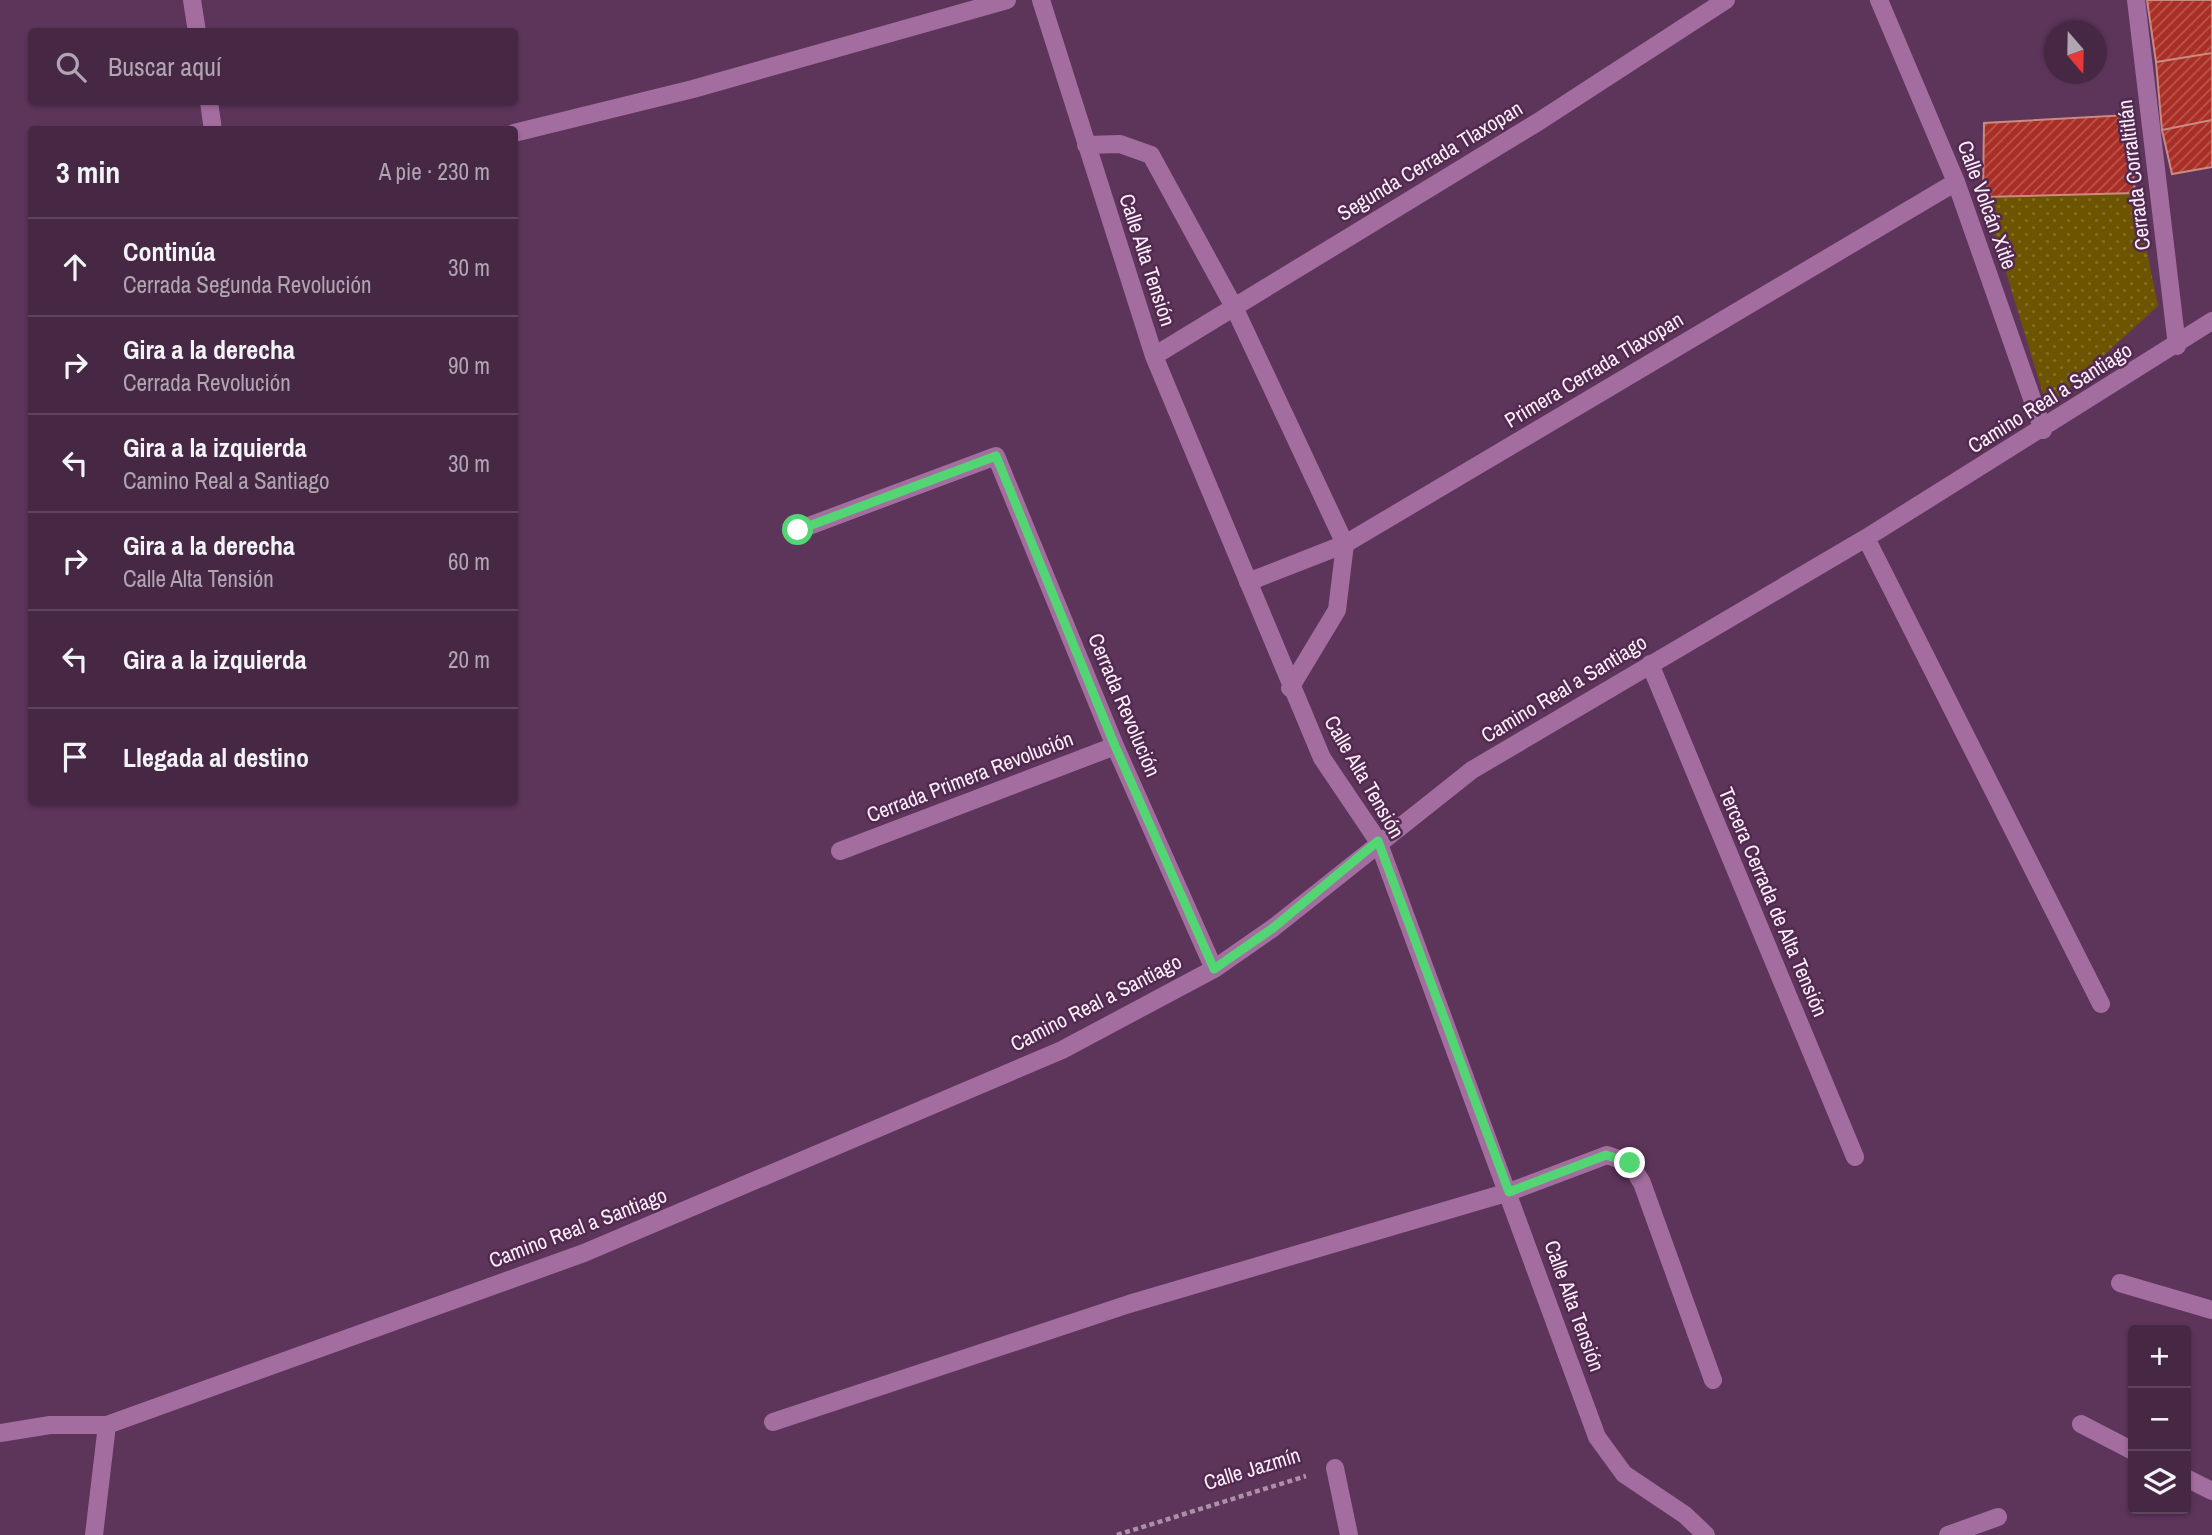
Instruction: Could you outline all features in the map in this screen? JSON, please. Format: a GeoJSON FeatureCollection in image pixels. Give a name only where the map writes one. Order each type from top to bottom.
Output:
{"type":"FeatureCollection","features":[{"type":"Feature","properties":{"kind":"street"},"geometry":{"type":"LineString","coordinates":[[192,0],[196,28]]}},
{"type":"Feature","properties":{"kind":"street"},"geometry":{"type":"LineString","coordinates":[[518,132],[694,89],[1007,0]]}},
{"type":"Feature","properties":{"kind":"street","name":"Calle Alta Tensión"},"geometry":{"type":"LineString","coordinates":[[1041,0],[1154,356],[1290,688],[1322,758],[1378,841],[1597,1437],[1624,1475],[1685,1515],[1706,1535]]}},
{"type":"Feature","properties":{"kind":"street","name":"Segunda Cerrada Tlaxopan"},"geometry":{"type":"LineString","coordinates":[[1154,356],[1538,122],[1726,0]]}},
{"type":"Feature","properties":{"kind":"street","name":"Calle Volcán Xitle"},"geometry":{"type":"LineString","coordinates":[[1879,0],[1956,182],[2043,430]]}},
{"type":"Feature","properties":{"kind":"street","name":"Cerrada Corraltitlán"},"geometry":{"type":"LineString","coordinates":[[2136,0],[2177,346]]}},
{"type":"Feature","properties":{"kind":"street"},"geometry":{"type":"LineString","coordinates":[[209,105],[212,126]]}},
{"type":"Feature","properties":{"kind":"street"},"geometry":{"type":"LineString","coordinates":[[1087,145],[1120,144],[1151,155],[1234,307],[1345,544],[1336,610],[1290,688]]}},
{"type":"Feature","properties":{"kind":"street","name":"Primera Cerrada Tlaxopan"},"geometry":{"type":"LineString","coordinates":[[1248,582],[1345,544],[1956,182]]}},
{"type":"Feature","properties":{"kind":"street","name":"Camino Real a Santiago"},"geometry":{"type":"LineString","coordinates":[[0,1433],[50,1425],[107,1425],[584,1253],[1062,1050],[1214,969],[1273,928],[1378,841],[1472,770],[1866,538],[2177,346],[2212,321]]}},
{"type":"Feature","properties":{"kind":"street","name":"Cerrada Revolución"},"geometry":{"type":"LineString","coordinates":[[798,530],[996,456],[1115,746],[1214,969]]}},
{"type":"Feature","properties":{"kind":"street"},"geometry":{"type":"LineString","coordinates":[[1866,538],[2101,1004]]}},
{"type":"Feature","properties":{"kind":"street","name":"Tercera Cerrada de Alta Tensión"},"geometry":{"type":"LineString","coordinates":[[1650,664],[1855,1157]]}},
{"type":"Feature","properties":{"kind":"street","name":"Cerrada Primera Revolución"},"geometry":{"type":"LineString","coordinates":[[840,851],[1115,746]]}},
{"type":"Feature","properties":{"kind":"street"},"geometry":{"type":"LineString","coordinates":[[773,1422],[1129,1304],[1509,1192],[1606,1155],[1630,1163],[1642,1183],[1713,1380]]}},
{"type":"Feature","properties":{"kind":"street"},"geometry":{"type":"LineString","coordinates":[[2120,1283],[2212,1310]]}},
{"type":"Feature","properties":{"kind":"street"},"geometry":{"type":"LineString","coordinates":[[2081,1424],[2128,1448]]}},
{"type":"Feature","properties":{"kind":"street"},"geometry":{"type":"LineString","coordinates":[[94,1535],[107,1425]]}},
{"type":"Feature","properties":{"kind":"street"},"geometry":{"type":"LineString","coordinates":[[1335,1468],[1349,1535]]}},
{"type":"Feature","properties":{"kind":"street"},"geometry":{"type":"LineString","coordinates":[[2191,1480],[2212,1491]]}},
{"type":"Feature","properties":{"kind":"street"},"geometry":{"type":"LineString","coordinates":[[1948,1535],[1998,1517]]}},
{"type":"Feature","properties":{"kind":"path","name":"Calle Jazmín"},"geometry":{"type":"LineString","coordinates":[[1117,1535],[1335,1468]]}},
{"type":"Feature","properties":{"kind":"shaded area"},"geometry":{"type":"Polygon","coordinates":[[[2135,193],[2158,306],[2047,407],[1983,197],[2135,193]]]}},
{"type":"Feature","properties":{"kind":"building"},"geometry":{"type":"Polygon","coordinates":[[[2147,0],[2212,0],[2212,53],[2156,62],[2147,0]]]}},
{"type":"Feature","properties":{"kind":"building"},"geometry":{"type":"Polygon","coordinates":[[[2212,53],[2212,120],[2162,130],[2156,62],[2212,53]]]}},
{"type":"Feature","properties":{"kind":"building"},"geometry":{"type":"Polygon","coordinates":[[[2128,115],[2135,193],[1983,197],[1984,123],[2128,115]]]}},
{"type":"Feature","properties":{"kind":"building"},"geometry":{"type":"Polygon","coordinates":[[[2212,120],[2212,167],[2172,174],[2162,130],[2212,120]]]}},
{"type":"Feature","properties":{"kind":"route"},"geometry":{"type":"LineString","coordinates":[[798,530],[996,456],[1115,746],[1214,969],[1273,928],[1378,841],[1509,1192],[1606,1155],[1630,1163]]}}]}
